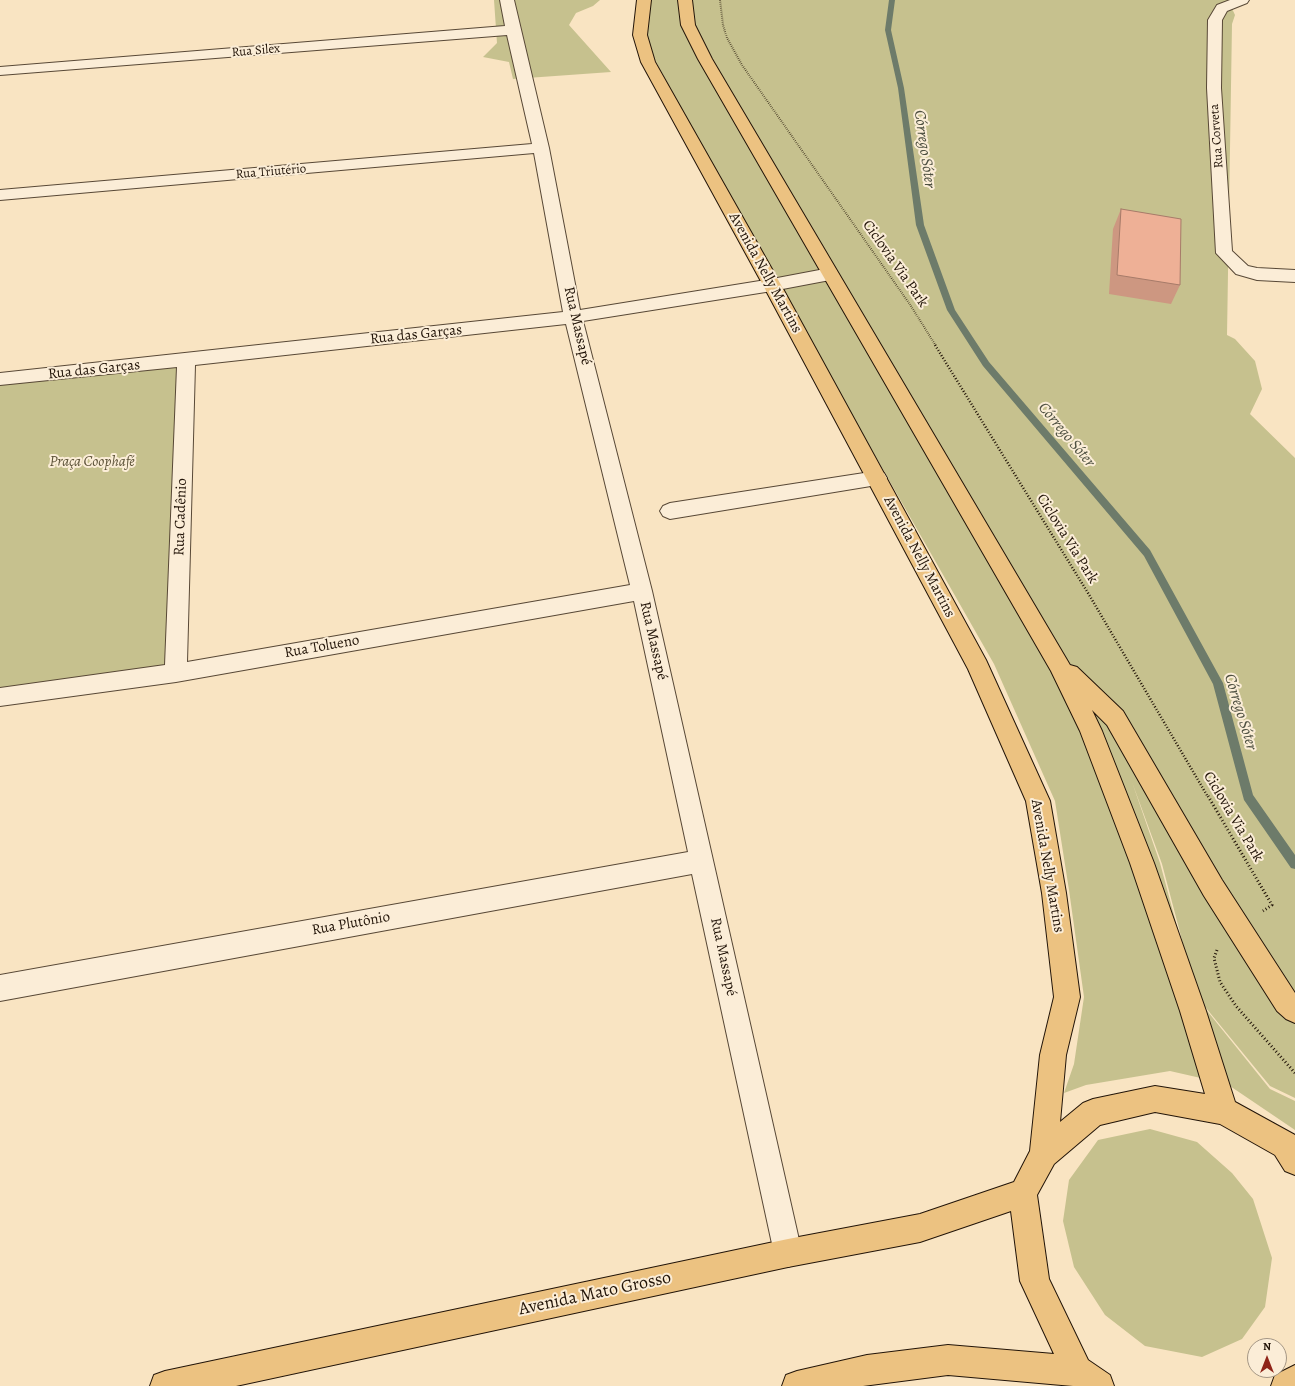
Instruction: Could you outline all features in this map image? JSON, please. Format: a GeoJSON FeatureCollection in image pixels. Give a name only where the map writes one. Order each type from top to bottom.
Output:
{"type":"FeatureCollection","features":[{"type":"Feature","properties":{"kind":"main road","name":"Avenida Nelly Martins"},"geometry":{"type":"LineString","coordinates":[[644,0],[640,35],[648,62],[772,285],[978,666],[1038,801],[1054,893],[1067,997],[1054,1055],[1044,1154]]}},
{"type":"Feature","properties":{"kind":"main road"},"geometry":{"type":"LineString","coordinates":[[685,0],[688,25],[705,59],[1060,665],[1091,731],[1142,863],[1194,1011],[1224,1112]]}},
{"type":"Feature","properties":{"kind":"main road"},"geometry":{"type":"LineString","coordinates":[[1060,665],[1115,718],[1213,888],[1239,926],[1286,1002],[1295,1010]]}},
{"type":"Feature","properties":{"kind":"main road"},"geometry":{"type":"LineString","coordinates":[[1088,1379],[1035,1282],[1023,1193],[1044,1154],[1093,1113],[1155,1099],[1224,1112],[1292,1151]]}},
{"type":"Feature","properties":{"kind":"main road","name":"Avenida Mato Grosso"},"geometry":{"type":"LineString","coordinates":[[165,1386],[788,1253],[920,1228],[1023,1193]]}},
{"type":"Feature","properties":{"kind":"main road"},"geometry":{"type":"LineString","coordinates":[[798,1386],[867,1370],[948,1360],[1088,1379]]}},
{"type":"Feature","properties":{"kind":"main road"},"geometry":{"type":"LineString","coordinates":[[1286,1386],[1295,1380]]}},
{"type":"Feature","properties":{"kind":"street","name":"Rua Massapé"},"geometry":{"type":"LineString","coordinates":[[507,0],[541,148],[573,317],[642,591],[788,1253]]}},
{"type":"Feature","properties":{"kind":"street","name":"Rua Corveta"},"geometry":{"type":"LineString","coordinates":[[1242,0],[1222,8],[1215,20],[1214,88],[1224,253],[1242,270],[1256,274],[1295,276]]}},
{"type":"Feature","properties":{"kind":"street","name":"Rua Silex"},"geometry":{"type":"LineString","coordinates":[[0,71],[513,30]]}},
{"type":"Feature","properties":{"kind":"street","name":"Rua Triutério"},"geometry":{"type":"LineString","coordinates":[[0,195],[541,148]]}},
{"type":"Feature","properties":{"kind":"street","name":"Rua das Garças"},"geometry":{"type":"LineString","coordinates":[[0,379],[573,317],[772,285],[830,274]]}},
{"type":"Feature","properties":{"kind":"street","name":"Rua Cadênio"},"geometry":{"type":"LineString","coordinates":[[176,673],[186,360]]}},
{"type":"Feature","properties":{"kind":"street"},"geometry":{"type":"LineString","coordinates":[[670,511],[877,478]]}},
{"type":"Feature","properties":{"kind":"street","name":"Rua Tolueno"},"geometry":{"type":"LineString","coordinates":[[0,697],[176,673],[642,591]]}},
{"type":"Feature","properties":{"kind":"street","name":"Rua Plutônio"},"geometry":{"type":"LineString","coordinates":[[0,988],[702,861]]}},
{"type":"Feature","properties":{"kind":"path","name":"Ciclovia Via Park"},"geometry":{"type":"LineString","coordinates":[[720,0],[723,25],[727,38],[742,65],[911,306],[1088,593],[1272,905],[1220,939],[1214,958],[1220,982],[1236,1006],[1295,1073]]}},
{"type":"Feature","properties":{"kind":"green space"},"geometry":{"type":"Polygon","coordinates":[[[494,0],[600,0],[593,6],[576,13],[569,25],[611,72],[513,79],[509,62],[483,57],[497,43],[494,0]]]}},
{"type":"Feature","properties":{"kind":"green space"},"geometry":{"type":"Polygon","coordinates":[[[645,0],[1228,0],[1235,15],[1232,24],[1227,335],[1235,339],[1255,361],[1262,389],[1250,414],[1295,458],[1295,1098],[1270,1086],[1197,997],[1162,864],[1132,782],[1160,863],[1196,997],[1270,1089],[1295,1101],[1295,1130],[1227,1084],[1170,1071],[1086,1085],[1064,1093],[1074,1064],[1084,997],[1055,801],[994,664],[777,284],[655,60],[647,38],[645,0]]]}},
{"type":"Feature","properties":{"kind":"green space","name":"Praça Coophafé"},"geometry":{"type":"Polygon","coordinates":[[[186,360],[176,673],[0,697],[0,379],[186,360]]]}},
{"type":"Feature","properties":{"kind":"green space"},"geometry":{"type":"Polygon","coordinates":[[[1150,1129],[1197,1142],[1232,1173],[1253,1199],[1272,1258],[1265,1307],[1242,1339],[1202,1357],[1145,1346],[1105,1315],[1074,1267],[1063,1221],[1069,1180],[1098,1140],[1150,1129]]]}},
{"type":"Feature","properties":{"kind":"building"},"geometry":{"type":"Polygon","coordinates":[[[1121,209],[1181,219],[1180,285],[1117,275],[1121,209]]]}},
{"type":"Feature","properties":{"kind":"waterway","name":"Córrego Sóter"},"geometry":{"type":"LineString","coordinates":[[892,0],[888,30],[901,88],[920,225],[951,310],[986,364],[1147,553],[1218,683],[1248,797],[1295,864]]}}]}
